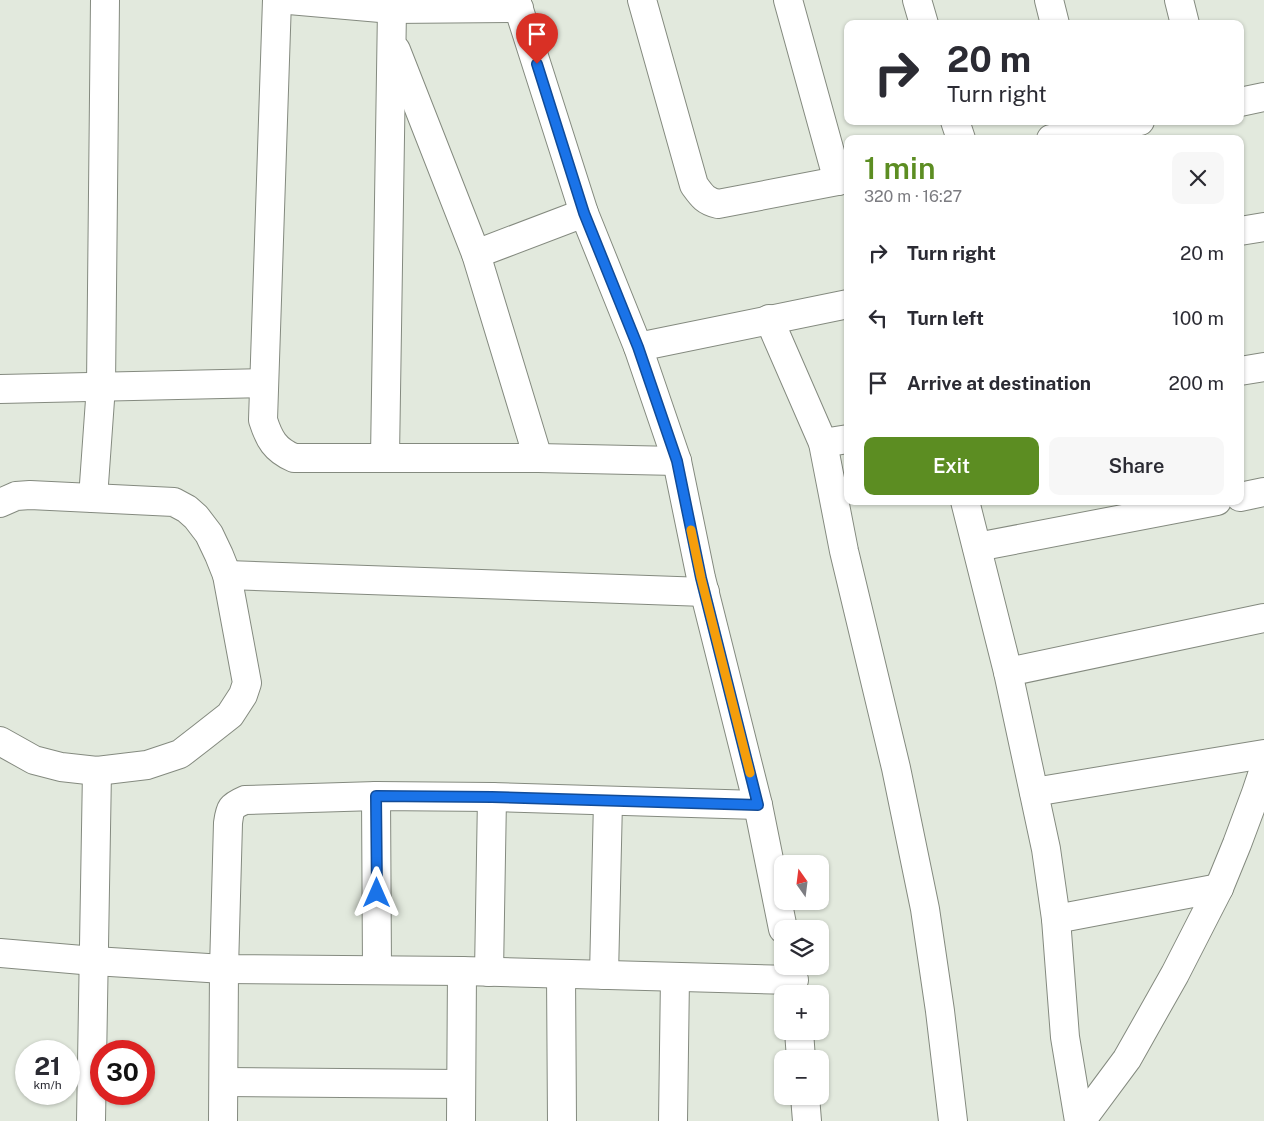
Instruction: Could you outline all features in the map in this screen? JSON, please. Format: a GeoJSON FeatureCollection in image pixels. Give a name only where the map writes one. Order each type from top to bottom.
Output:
{"type":"FeatureCollection","features":[{"type":"Feature","properties":{"kind":"street"},"geometry":{"type":"LineString","coordinates":[[93,498],[101,386],[104,0]]}},
{"type":"Feature","properties":{"kind":"street"},"geometry":{"type":"LineString","coordinates":[[277,0],[263,420],[268,435],[283,453],[294,458],[538,458],[677,461]]}},
{"type":"Feature","properties":{"kind":"street"},"geometry":{"type":"LineString","coordinates":[[289,0],[392,9],[517,4],[584,213],[638,347],[677,461],[705,592],[758,805],[782,920]]}},
{"type":"Feature","properties":{"kind":"street"},"geometry":{"type":"LineString","coordinates":[[642,0],[694,185],[708,201],[718,204],[843,180],[788,0]]}},
{"type":"Feature","properties":{"kind":"street"},"geometry":{"type":"LineString","coordinates":[[917,0],[923,20]]}},
{"type":"Feature","properties":{"kind":"street"},"geometry":{"type":"LineString","coordinates":[[1049,0],[1055,20]]}},
{"type":"Feature","properties":{"kind":"street"},"geometry":{"type":"LineString","coordinates":[[1179,0],[1183,20]]}},
{"type":"Feature","properties":{"kind":"street"},"geometry":{"type":"LineString","coordinates":[[385,457],[392,9]]}},
{"type":"Feature","properties":{"kind":"street"},"geometry":{"type":"LineString","coordinates":[[391,37],[476,254],[538,458]]}},
{"type":"Feature","properties":{"kind":"street"},"geometry":{"type":"LineString","coordinates":[[1244,101],[1264,97]]}},
{"type":"Feature","properties":{"kind":"street"},"geometry":{"type":"LineString","coordinates":[[1061,135],[1085,126]]}},
{"type":"Feature","properties":{"kind":"street"},"geometry":{"type":"LineString","coordinates":[[476,254],[584,213]]}},
{"type":"Feature","properties":{"kind":"street"},"geometry":{"type":"LineString","coordinates":[[1244,230],[1264,227]]}},
{"type":"Feature","properties":{"kind":"street"},"geometry":{"type":"LineString","coordinates":[[638,347],[844,305]]}},
{"type":"Feature","properties":{"kind":"street"},"geometry":{"type":"LineString","coordinates":[[769,319],[835,441],[844,550],[896,768],[925,909],[940,1011],[953,1121]]}},
{"type":"Feature","properties":{"kind":"street"},"geometry":{"type":"LineString","coordinates":[[1244,370],[1264,367]]}},
{"type":"Feature","properties":{"kind":"street"},"geometry":{"type":"LineString","coordinates":[[0,388],[264,383]]}},
{"type":"Feature","properties":{"kind":"street"},"geometry":{"type":"LineString","coordinates":[[1244,496],[1264,492]]}},
{"type":"Feature","properties":{"kind":"street"},"geometry":{"type":"LineString","coordinates":[[0,503],[16,496],[30,495],[174,502],[187,509],[209,534],[227,575],[247,684],[243,695],[230,714],[202,737],[180,754],[147,765],[97,771],[62,767],[34,760],[0,741]]}},
{"type":"Feature","properties":{"kind":"street"},"geometry":{"type":"LineString","coordinates":[[966,505],[1008,672],[1046,848],[1056,919],[1065,1038],[1080,1121]]}},
{"type":"Feature","properties":{"kind":"street"},"geometry":{"type":"LineString","coordinates":[[977,547],[1196,505]]}},
{"type":"Feature","properties":{"kind":"street"},"geometry":{"type":"LineString","coordinates":[[227,575],[705,592]]}},
{"type":"Feature","properties":{"kind":"street"},"geometry":{"type":"LineString","coordinates":[[1008,672],[1264,618]]}},
{"type":"Feature","properties":{"kind":"street"},"geometry":{"type":"LineString","coordinates":[[1034,792],[1264,754]]}},
{"type":"Feature","properties":{"kind":"street"},"geometry":{"type":"LineString","coordinates":[[1080,1121],[1127,1059],[1174,974],[1219,888],[1264,770]]}},
{"type":"Feature","properties":{"kind":"street"},"geometry":{"type":"LineString","coordinates":[[91,1121],[97,771]]}},
{"type":"Feature","properties":{"kind":"street"},"geometry":{"type":"LineString","coordinates":[[224,1121],[224,969],[228,823],[230,810],[234,805],[245,800],[376,796],[492,797],[758,805]]}},
{"type":"Feature","properties":{"kind":"street"},"geometry":{"type":"LineString","coordinates":[[376,796],[377,970]]}},
{"type":"Feature","properties":{"kind":"street"},"geometry":{"type":"LineString","coordinates":[[461,1121],[462,1084],[476,972],[492,797]]}},
{"type":"Feature","properties":{"kind":"street"},"geometry":{"type":"LineString","coordinates":[[604,975],[608,801]]}},
{"type":"Feature","properties":{"kind":"street"},"geometry":{"type":"LineString","coordinates":[[1056,919],[1219,888]]}},
{"type":"Feature","properties":{"kind":"street"},"geometry":{"type":"LineString","coordinates":[[0,953],[224,969],[377,970],[794,980]]}},
{"type":"Feature","properties":{"kind":"street"},"geometry":{"type":"LineString","coordinates":[[561,974],[562,1121]]}},
{"type":"Feature","properties":{"kind":"street"},"geometry":{"type":"LineString","coordinates":[[674,1121],[675,977]]}},
{"type":"Feature","properties":{"kind":"street"},"geometry":{"type":"LineString","coordinates":[[224,1082],[462,1084]]}},
{"type":"Feature","properties":{"kind":"street"},"geometry":{"type":"LineString","coordinates":[[806,1105],[807,1121]]}},
{"type":"Feature","properties":{"kind":"slow traffic"},"geometry":{"type":"LineString","coordinates":[[691,530],[701,578],[750,773]]}},
{"type":"Feature","properties":{"kind":"route"},"geometry":{"type":"LineString","coordinates":[[377,893],[376,796],[492,797],[758,805],[701,578],[677,461],[638,347],[584,213],[537,64]]}}]}
